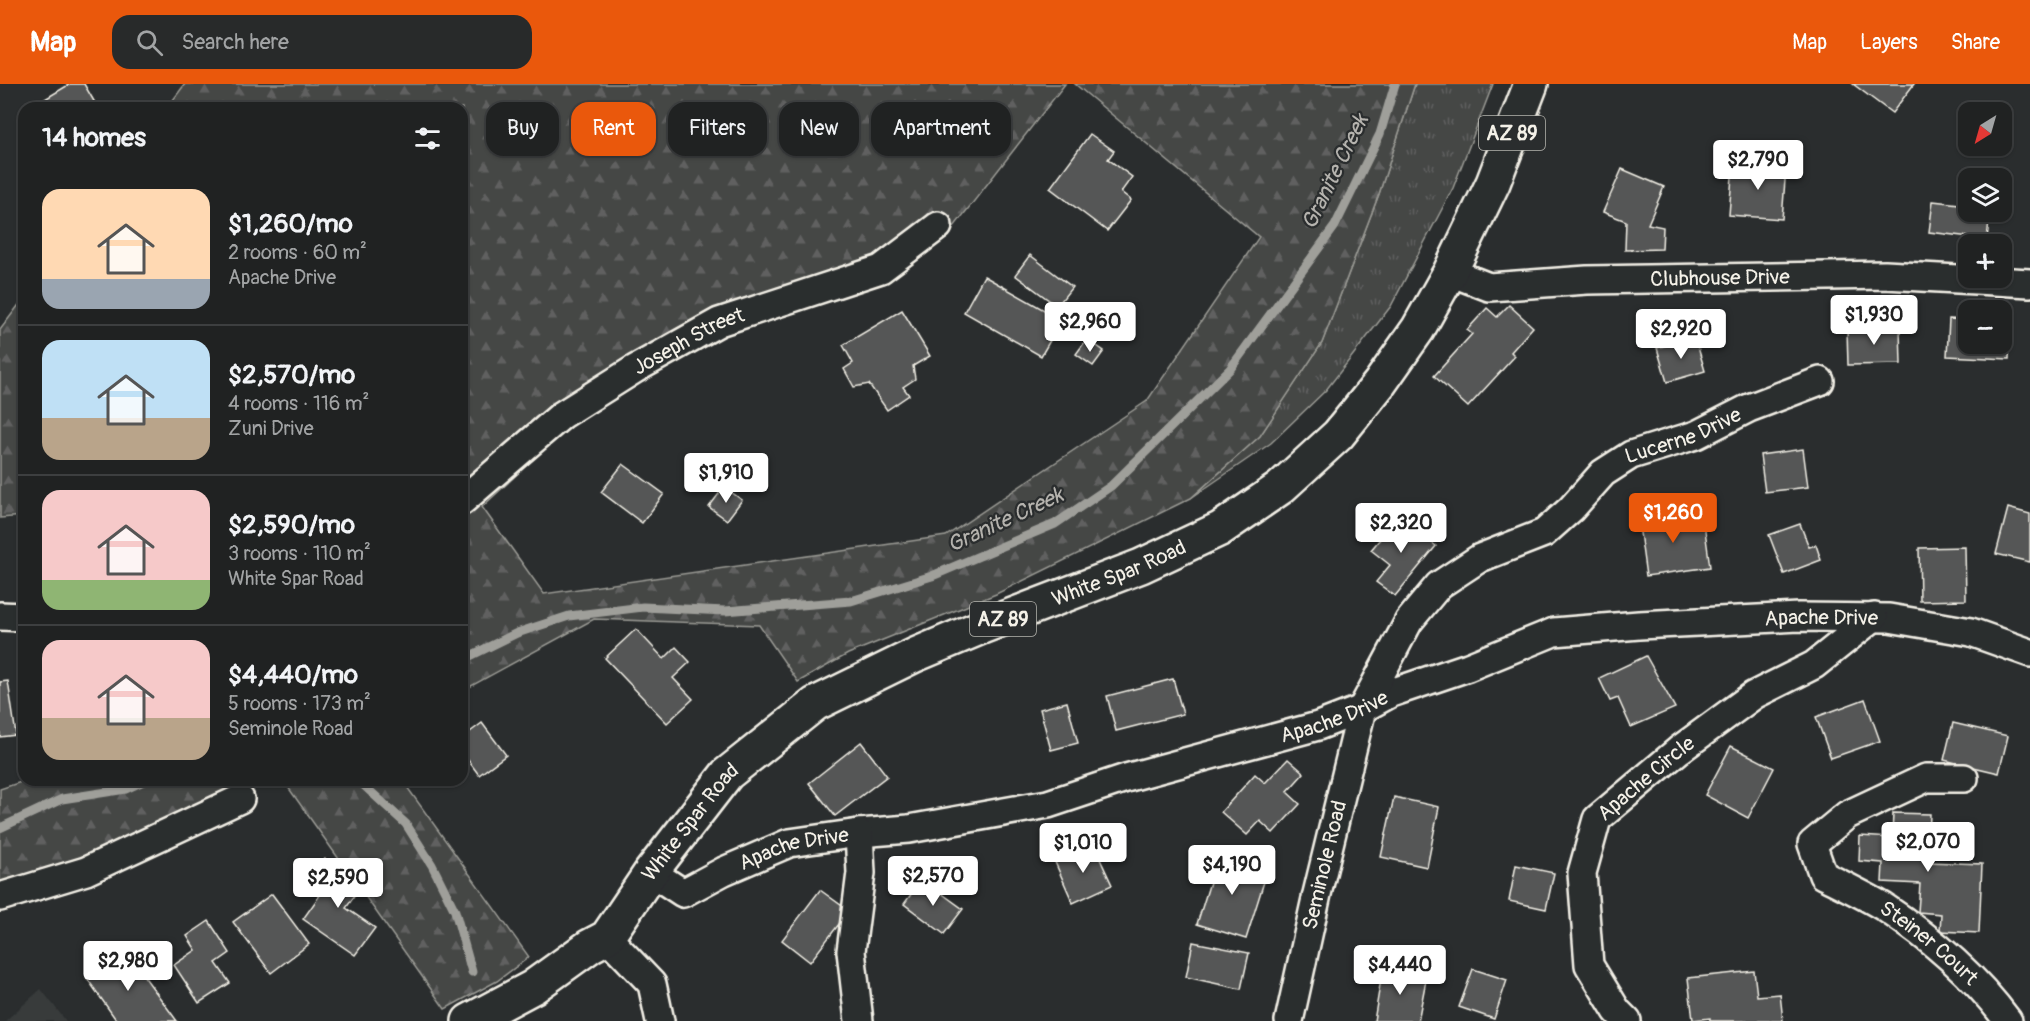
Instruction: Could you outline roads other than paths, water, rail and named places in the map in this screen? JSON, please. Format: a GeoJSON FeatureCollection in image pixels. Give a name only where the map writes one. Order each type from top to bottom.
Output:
{"type":"FeatureCollection","features":[{"type":"Feature","properties":{"kind":"main road","name":"White Spar Road"},"geometry":{"type":"LineString","coordinates":[[469,1021],[533,987],[590,946],[607,937],[651,872],[727,774],[815,704],[915,655],[1140,566],[1220,529],[1280,488],[1338,435],[1380,383],[1418,330],[1450,272],[1493,183],[1531,84]]}},
{"type":"Feature","properties":{"kind":"street","name":"Joseph Street"},"geometry":{"type":"LineString","coordinates":[[468,496],[562,415],[635,369],[719,322],[881,269],[938,226]]}},
{"type":"Feature","properties":{"kind":"street","name":"Clubhouse Drive"},"geometry":{"type":"LineString","coordinates":[[1450,272],[1489,287],[1587,280],[1885,275],[2030,283]]}},
{"type":"Feature","properties":{"kind":"street","name":"Lucerne Drive"},"geometry":{"type":"LineString","coordinates":[[1362,709],[1409,621],[1439,585],[1480,558],[1544,533],[1571,509],[1603,473],[1631,455],[1696,435],[1749,408],[1820,381]]}},
{"type":"Feature","properties":{"kind":"street"},"geometry":{"type":"LineString","coordinates":[[0,616],[18,617]]}},
{"type":"Feature","properties":{"kind":"street","name":"Apache Drive"},"geometry":{"type":"LineString","coordinates":[[651,872],[683,893],[724,871],[789,843],[859,833],[909,830],[1048,804],[1126,778],[1318,726],[1362,709],[1390,693],[1468,667],[1554,632],[1799,617],[1874,617],[1971,632],[2030,653]]}},
{"type":"Feature","properties":{"kind":"street","name":"Apache Circle"},"geometry":{"type":"LineString","coordinates":[[1627,1021],[1617,1011],[1589,965],[1582,873],[1597,819],[1688,743],[1754,695],[1814,665],[1874,617]]}},
{"type":"Feature","properties":{"kind":"street","name":"Seminole Road"},"geometry":{"type":"LineString","coordinates":[[1288,1021],[1362,709]]}},
{"type":"Feature","properties":{"kind":"street","name":"Steiner Court"},"geometry":{"type":"LineString","coordinates":[[1964,778],[1926,778],[1847,814],[1812,844],[1823,874],[1882,906],[1930,940],[1991,997],[2008,1021]]}},
{"type":"Feature","properties":{"kind":"street"},"geometry":{"type":"LineString","coordinates":[[0,897],[86,871],[240,799]]}},
{"type":"Feature","properties":{"kind":"street"},"geometry":{"type":"LineString","coordinates":[[859,833],[861,873],[851,951],[859,1021]]}},
{"type":"Feature","properties":{"kind":"street"},"geometry":{"type":"LineString","coordinates":[[607,937],[652,984],[660,1021]]}},
{"type":"Feature","properties":{"kind":"waterway","name":"Granite Creek"},"geometry":{"type":"LineString","coordinates":[[468,657],[517,633],[569,616],[643,607],[725,611],[851,601],[932,576],[1055,524],[1111,486],[1230,369],[1335,226],[1380,134],[1395,84]]}},
{"type":"Feature","properties":{"kind":"waterway","name":"Granite Creek"},"geometry":{"type":"LineString","coordinates":[[0,828],[62,799],[133,786]]}},
{"type":"Feature","properties":{"kind":"waterway"},"geometry":{"type":"LineString","coordinates":[[365,786],[406,824],[432,865],[455,911],[472,972]]}}]}
